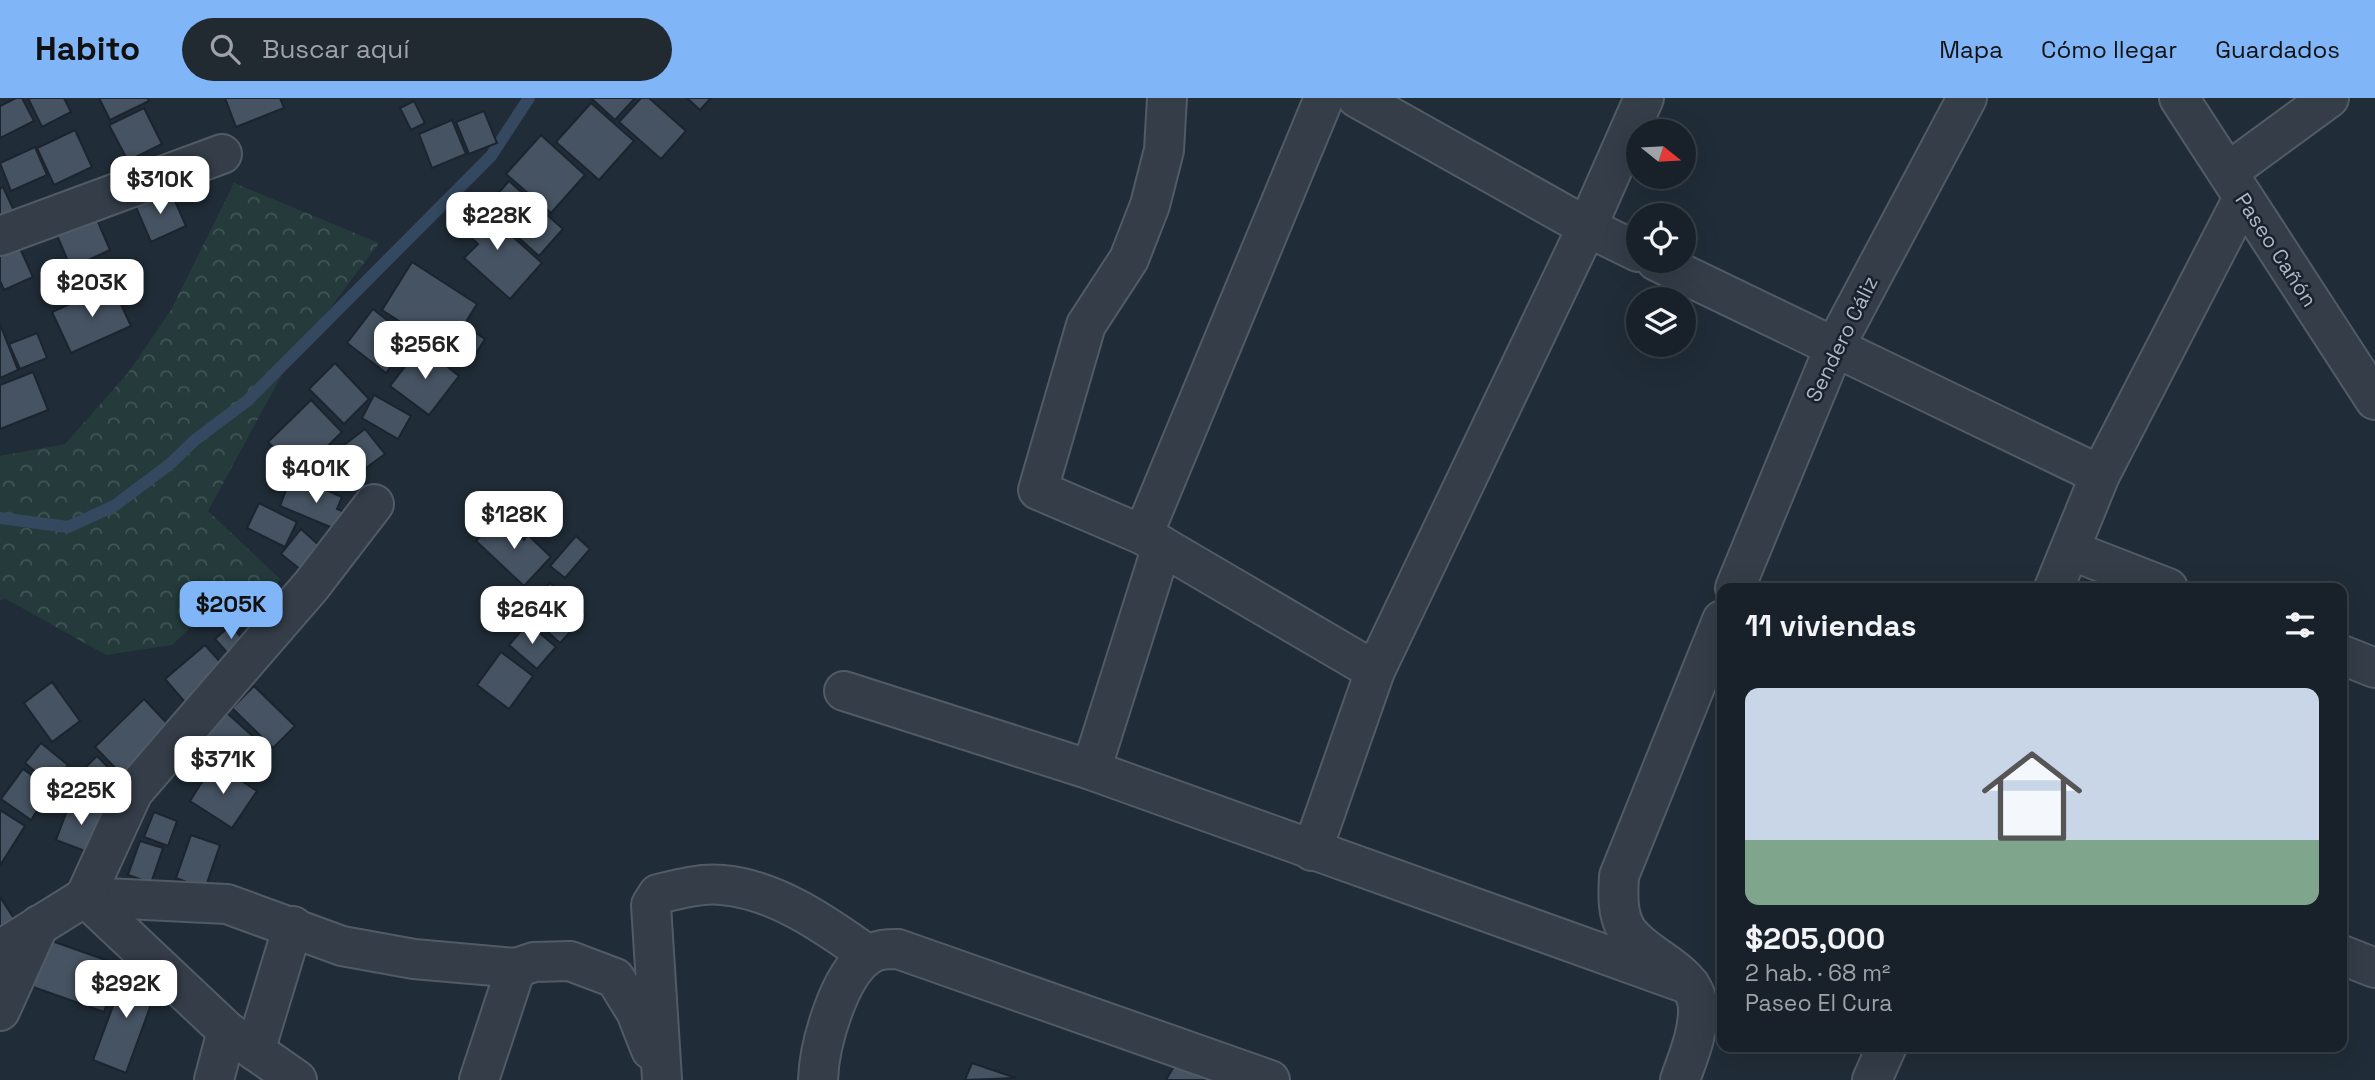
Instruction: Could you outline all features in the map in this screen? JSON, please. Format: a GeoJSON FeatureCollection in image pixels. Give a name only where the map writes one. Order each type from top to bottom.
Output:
{"type":"FeatureCollection","features":[{"type":"Feature","properties":{"kind":"street"},"geometry":{"type":"LineString","coordinates":[[1167,98],[1164,150],[1150,205],[1129,259],[1086,325],[1038,490],[1153,540],[1375,671]]}},
{"type":"Feature","properties":{"kind":"street"},"geometry":{"type":"LineString","coordinates":[[1091,770],[1153,540],[1324,98]]}},
{"type":"Feature","properties":{"kind":"street"},"geometry":{"type":"LineString","coordinates":[[1357,98],[1626,246]]}},
{"type":"Feature","properties":{"kind":"street"},"geometry":{"type":"LineString","coordinates":[[1312,851],[1375,671],[1587,227],[1644,98]]}},
{"type":"Feature","properties":{"kind":"street","name":"Sendero Cáliz"},"geometry":{"type":"LineString","coordinates":[[1737,583],[1834,348],[1966,98]]}},
{"type":"Feature","properties":{"kind":"street","name":"Paseo Cañón"},"geometry":{"type":"LineString","coordinates":[[2179,98],[2375,400]]}},
{"type":"Feature","properties":{"kind":"street"},"geometry":{"type":"LineString","coordinates":[[2056,583],[2100,475],[2235,185],[2329,98]]}},
{"type":"Feature","properties":{"kind":"street"},"geometry":{"type":"LineString","coordinates":[[0,236],[222,155]]}},
{"type":"Feature","properties":{"kind":"street"},"geometry":{"type":"LineString","coordinates":[[1681,273],[2100,475]]}},
{"type":"Feature","properties":{"kind":"street"},"geometry":{"type":"LineString","coordinates":[[0,950],[85,897],[133,792],[311,586],[374,504]]}},
{"type":"Feature","properties":{"kind":"street"},"geometry":{"type":"LineString","coordinates":[[2070,550],[2155,583]]}},
{"type":"Feature","properties":{"kind":"street"},"geometry":{"type":"LineString","coordinates":[[1680,1080],[1696,1032],[1698,1005],[1690,985],[1627,930],[1617,902],[1619,876],[1717,632]]}},
{"type":"Feature","properties":{"kind":"street"},"geometry":{"type":"LineString","coordinates":[[2347,657],[2375,668]]}},
{"type":"Feature","properties":{"kind":"street"},"geometry":{"type":"LineString","coordinates":[[844,691],[1091,770],[1690,985]]}},
{"type":"Feature","properties":{"kind":"street"},"geometry":{"type":"LineString","coordinates":[[662,1080],[651,905],[657,894],[685,888],[722,885],[761,894],[809,916],[868,955]]}},
{"type":"Feature","properties":{"kind":"street"},"geometry":{"type":"LineString","coordinates":[[85,897],[227,904],[342,946],[414,959],[516,968],[534,962],[570,961],[615,978],[636,1012],[662,1080]]}},
{"type":"Feature","properties":{"kind":"street"},"geometry":{"type":"LineString","coordinates":[[85,897],[241,1041],[298,1080]]}},
{"type":"Feature","properties":{"kind":"street"},"geometry":{"type":"LineString","coordinates":[[0,1011],[39,925]]}},
{"type":"Feature","properties":{"kind":"street"},"geometry":{"type":"LineString","coordinates":[[214,1080],[241,1041],[293,926]]}},
{"type":"Feature","properties":{"kind":"street"},"geometry":{"type":"LineString","coordinates":[[818,1080],[819,1057],[844,985],[854,968],[868,955],[882,949],[898,949],[1270,1080]]}},
{"type":"Feature","properties":{"kind":"street"},"geometry":{"type":"LineString","coordinates":[[2347,958],[2375,968]]}},
{"type":"Feature","properties":{"kind":"street"},"geometry":{"type":"LineString","coordinates":[[479,1080],[516,968]]}},
{"type":"Feature","properties":{"kind":"street"},"geometry":{"type":"LineString","coordinates":[[1872,1080],[1884,1052]]}},
{"type":"Feature","properties":{"kind":"green space"},"geometry":{"type":"Polygon","coordinates":[[[234,183],[379,243],[286,367],[208,511],[280,579],[261,614],[222,598],[172,645],[106,655],[6,599],[0,600],[0,456],[65,444],[128,373],[171,310],[234,183]]]}},
{"type":"Feature","properties":{"kind":"building"},"geometry":{"type":"Polygon","coordinates":[[[22,98],[34,121],[0,138],[0,106],[22,98]]]}},
{"type":"Feature","properties":{"kind":"building"},"geometry":{"type":"Polygon","coordinates":[[[28,98],[64,98],[71,112],[42,127],[28,98]]]}},
{"type":"Feature","properties":{"kind":"building"},"geometry":{"type":"Polygon","coordinates":[[[99,98],[147,98],[149,101],[110,120],[99,98]]]}},
{"type":"Feature","properties":{"kind":"building"},"geometry":{"type":"Polygon","coordinates":[[[225,98],[280,98],[284,108],[236,127],[225,98]]]}},
{"type":"Feature","properties":{"kind":"building"},"geometry":{"type":"Polygon","coordinates":[[[591,98],[635,98],[615,120],[591,98]]]}},
{"type":"Feature","properties":{"kind":"building"},"geometry":{"type":"Polygon","coordinates":[[[641,98],[649,98],[686,131],[661,159],[619,122],[641,98]]]}},
{"type":"Feature","properties":{"kind":"building"},"geometry":{"type":"Polygon","coordinates":[[[687,98],[711,98],[700,110],[687,98]]]}},
{"type":"Feature","properties":{"kind":"building"},"geometry":{"type":"Polygon","coordinates":[[[414,101],[425,123],[411,130],[400,108],[414,101]]]}},
{"type":"Feature","properties":{"kind":"building"},"geometry":{"type":"Polygon","coordinates":[[[591,103],[634,141],[599,180],[556,142],[591,103]]]}},
{"type":"Feature","properties":{"kind":"building"},"geometry":{"type":"Polygon","coordinates":[[[144,108],[162,144],[128,161],[109,125],[144,108]]]}},
{"type":"Feature","properties":{"kind":"building"},"geometry":{"type":"Polygon","coordinates":[[[484,111],[497,143],[469,154],[456,122],[484,111]]]}},
{"type":"Feature","properties":{"kind":"building"},"geometry":{"type":"Polygon","coordinates":[[[452,120],[466,154],[432,168],[419,134],[452,120]]]}},
{"type":"Feature","properties":{"kind":"building"},"geometry":{"type":"Polygon","coordinates":[[[75,130],[92,167],[54,185],[37,148],[75,130]]]}},
{"type":"Feature","properties":{"kind":"building"},"geometry":{"type":"Polygon","coordinates":[[[541,135],[585,175],[551,213],[506,174],[541,135]]]}},
{"type":"Feature","properties":{"kind":"building"},"geometry":{"type":"Polygon","coordinates":[[[35,147],[47,175],[11,191],[0,163],[35,147]]]}},
{"type":"Feature","properties":{"kind":"building"},"geometry":{"type":"Polygon","coordinates":[[[509,181],[563,229],[539,256],[485,208],[509,181]]]}},
{"type":"Feature","properties":{"kind":"building"},"geometry":{"type":"Polygon","coordinates":[[[3,187],[16,215],[0,222],[0,189],[3,187]]]}},
{"type":"Feature","properties":{"kind":"building"},"geometry":{"type":"Polygon","coordinates":[[[170,190],[186,226],[151,242],[135,205],[170,190]]]}},
{"type":"Feature","properties":{"kind":"building"},"geometry":{"type":"Polygon","coordinates":[[[473,201],[542,263],[510,299],[464,258],[478,244],[454,222],[473,201]]]}},
{"type":"Feature","properties":{"kind":"building"},"geometry":{"type":"Polygon","coordinates":[[[95,215],[110,250],[71,268],[56,233],[95,215]]]}},
{"type":"Feature","properties":{"kind":"building"},"geometry":{"type":"Polygon","coordinates":[[[19,246],[33,277],[4,290],[0,281],[0,256],[19,246]]]}},
{"type":"Feature","properties":{"kind":"building"},"geometry":{"type":"Polygon","coordinates":[[[412,262],[477,304],[464,325],[485,339],[468,366],[382,310],[412,262]]]}},
{"type":"Feature","properties":{"kind":"building"},"geometry":{"type":"Polygon","coordinates":[[[112,285],[131,326],[71,353],[52,312],[112,285]]]}},
{"type":"Feature","properties":{"kind":"building"},"geometry":{"type":"Polygon","coordinates":[[[373,309],[412,340],[386,373],[347,343],[373,309]]]}},
{"type":"Feature","properties":{"kind":"building"},"geometry":{"type":"Polygon","coordinates":[[[0,324],[18,370],[0,378],[0,324]]]}},
{"type":"Feature","properties":{"kind":"building"},"geometry":{"type":"Polygon","coordinates":[[[37,333],[47,358],[20,369],[9,344],[37,333]]]}},
{"type":"Feature","properties":{"kind":"building"},"geometry":{"type":"Polygon","coordinates":[[[421,346],[459,376],[429,415],[390,386],[421,346]]]}},
{"type":"Feature","properties":{"kind":"building"},"geometry":{"type":"Polygon","coordinates":[[[335,363],[369,399],[344,424],[309,389],[335,363]]]}},
{"type":"Feature","properties":{"kind":"building"},"geometry":{"type":"Polygon","coordinates":[[[33,372],[48,410],[0,429],[0,385],[33,372]]]}},
{"type":"Feature","properties":{"kind":"building"},"geometry":{"type":"Polygon","coordinates":[[[374,395],[411,416],[398,439],[362,418],[374,395]]]}},
{"type":"Feature","properties":{"kind":"building"},"geometry":{"type":"Polygon","coordinates":[[[311,400],[342,432],[299,474],[268,442],[311,400]]]}},
{"type":"Feature","properties":{"kind":"building"},"geometry":{"type":"Polygon","coordinates":[[[365,429],[385,454],[359,473],[340,448],[365,429]]]}},
{"type":"Feature","properties":{"kind":"building"},"geometry":{"type":"Polygon","coordinates":[[[292,475],[342,497],[337,509],[354,516],[347,534],[280,506],[292,475]]]}},
{"type":"Feature","properties":{"kind":"building"},"geometry":{"type":"Polygon","coordinates":[[[259,503],[297,522],[285,547],[247,528],[259,503]]]}},
{"type":"Feature","properties":{"kind":"building"},"geometry":{"type":"Polygon","coordinates":[[[499,516],[524,540],[528,535],[551,557],[524,586],[476,541],[499,516]]]}},
{"type":"Feature","properties":{"kind":"building"},"geometry":{"type":"Polygon","coordinates":[[[301,529],[321,547],[301,570],[281,554],[301,529]]]}},
{"type":"Feature","properties":{"kind":"building"},"geometry":{"type":"Polygon","coordinates":[[[576,536],[590,549],[565,578],[550,566],[576,536]]]}},
{"type":"Feature","properties":{"kind":"building"},"geometry":{"type":"Polygon","coordinates":[[[550,583],[586,615],[560,643],[525,611],[550,583]]]}},
{"type":"Feature","properties":{"kind":"building"},"geometry":{"type":"Polygon","coordinates":[[[528,623],[556,647],[537,669],[509,645],[528,623]]]}},
{"type":"Feature","properties":{"kind":"building"},"geometry":{"type":"Polygon","coordinates":[[[231,625],[246,643],[231,657],[215,639],[231,625]]]}},
{"type":"Feature","properties":{"kind":"building"},"geometry":{"type":"Polygon","coordinates":[[[205,645],[230,673],[190,708],[165,679],[205,645]]]}},
{"type":"Feature","properties":{"kind":"building"},"geometry":{"type":"Polygon","coordinates":[[[501,652],[533,676],[509,709],[477,685],[501,652]]]}},
{"type":"Feature","properties":{"kind":"building"},"geometry":{"type":"Polygon","coordinates":[[[52,682],[80,721],[52,742],[24,703],[52,682]]]}},
{"type":"Feature","properties":{"kind":"building"},"geometry":{"type":"Polygon","coordinates":[[[254,686],[295,726],[273,748],[232,708],[254,686]]]}},
{"type":"Feature","properties":{"kind":"building"},"geometry":{"type":"Polygon","coordinates":[[[144,699],[178,735],[129,782],[95,747],[144,699]]]}},
{"type":"Feature","properties":{"kind":"building"},"geometry":{"type":"Polygon","coordinates":[[[227,713],[257,740],[232,767],[202,740],[227,713]]]}},
{"type":"Feature","properties":{"kind":"building"},"geometry":{"type":"Polygon","coordinates":[[[41,743],[68,765],[51,785],[25,763],[41,743]]]}},
{"type":"Feature","properties":{"kind":"building"},"geometry":{"type":"Polygon","coordinates":[[[97,756],[126,786],[104,808],[75,778],[97,756]]]}},
{"type":"Feature","properties":{"kind":"building"},"geometry":{"type":"Polygon","coordinates":[[[214,763],[257,791],[232,828],[190,801],[214,763]]]}},
{"type":"Feature","properties":{"kind":"building"},"geometry":{"type":"Polygon","coordinates":[[[23,769],[51,789],[31,820],[1,799],[23,769]]]}},
{"type":"Feature","properties":{"kind":"building"},"geometry":{"type":"Polygon","coordinates":[[[71,800],[105,813],[90,853],[56,840],[71,800]]]}},
{"type":"Feature","properties":{"kind":"building"},"geometry":{"type":"Polygon","coordinates":[[[0,810],[25,826],[1,864],[0,863],[0,810]]]}},
{"type":"Feature","properties":{"kind":"building"},"geometry":{"type":"Polygon","coordinates":[[[154,812],[177,821],[168,846],[144,837],[154,812]]]}},
{"type":"Feature","properties":{"kind":"building"},"geometry":{"type":"Polygon","coordinates":[[[191,835],[220,845],[205,889],[176,878],[191,835]]]}},
{"type":"Feature","properties":{"kind":"building"},"geometry":{"type":"Polygon","coordinates":[[[140,841],[163,848],[151,883],[128,875],[140,841]]]}},
{"type":"Feature","properties":{"kind":"building"},"geometry":{"type":"Polygon","coordinates":[[[0,897],[17,923],[0,934],[0,897]]]}},
{"type":"Feature","properties":{"kind":"building"},"geometry":{"type":"Polygon","coordinates":[[[49,940],[120,965],[104,1012],[33,987],[49,940]]]}},
{"type":"Feature","properties":{"kind":"building"},"geometry":{"type":"Polygon","coordinates":[[[127,968],[160,980],[126,1073],[93,1060],[127,968]]]}},
{"type":"Feature","properties":{"kind":"building"},"geometry":{"type":"Polygon","coordinates":[[[1177,1061],[1222,1080],[1166,1080],[1177,1061]]]}},
{"type":"Feature","properties":{"kind":"building"},"geometry":{"type":"Polygon","coordinates":[[[972,1063],[1016,1078],[965,1080],[972,1063]]]}},
{"type":"Feature","properties":{"kind":"waterway"},"geometry":{"type":"LineString","coordinates":[[0,518],[68,527],[114,506],[170,464],[195,440],[247,401],[491,156],[529,98]]}}]}
